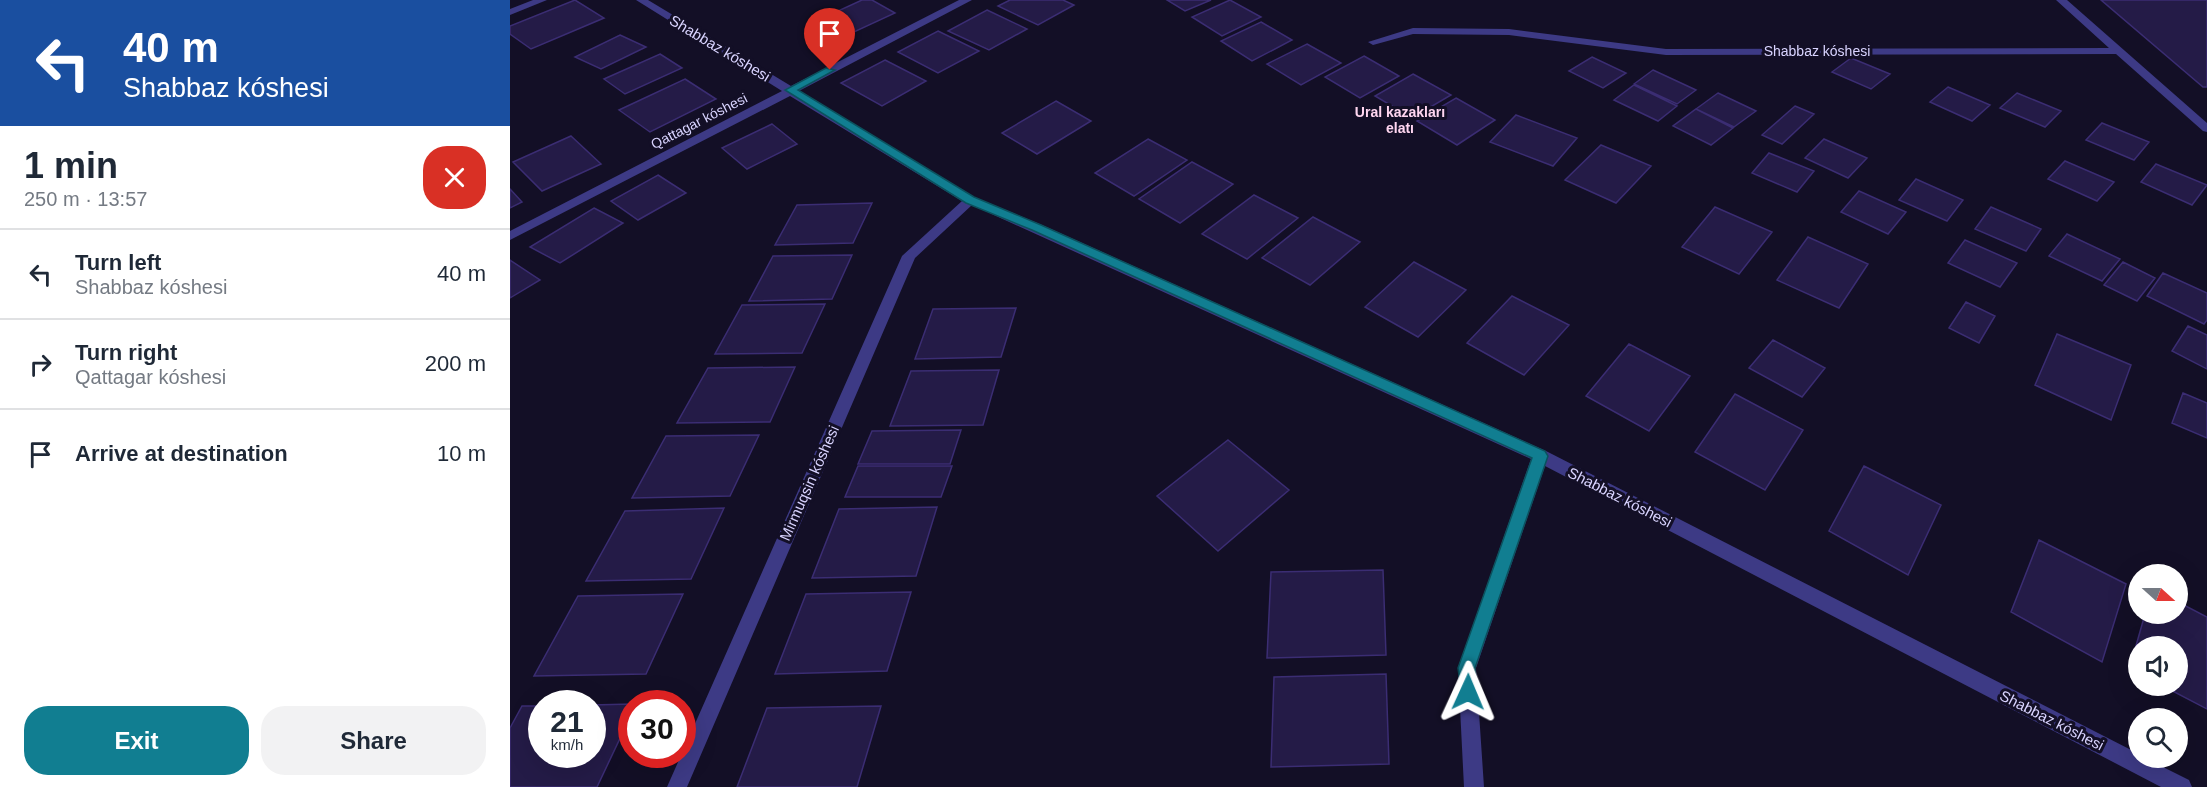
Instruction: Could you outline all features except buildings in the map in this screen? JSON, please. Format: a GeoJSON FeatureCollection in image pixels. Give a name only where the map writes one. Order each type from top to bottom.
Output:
{"type":"FeatureCollection","features":[{"type":"Feature","properties":{"kind":"street"},"geometry":{"type":"LineString","coordinates":[[510,12],[542,0]]}},
{"type":"Feature","properties":{"kind":"street","name":"Shabbaz kóshesi"},"geometry":{"type":"LineString","coordinates":[[641,0],[970,200],[1047,232],[1540,456],[2182,787]]}},
{"type":"Feature","properties":{"kind":"street","name":"Qattagar kóshesi"},"geometry":{"type":"LineString","coordinates":[[510,236],[967,0]]}},
{"type":"Feature","properties":{"kind":"street"},"geometry":{"type":"LineString","coordinates":[[2061,0],[2207,129]]}},
{"type":"Feature","properties":{"kind":"street","name":"Shabbaz kóshesi"},"geometry":{"type":"LineString","coordinates":[[1373,42],[1413,31],[1509,32],[1666,52],[2119,51]]}},
{"type":"Feature","properties":{"kind":"street","name":"Mirmuqsin kóshesi"},"geometry":{"type":"LineString","coordinates":[[677,787],[909,256],[970,200]]}},
{"type":"Feature","properties":{"kind":"street"},"geometry":{"type":"LineString","coordinates":[[1474,787],[1467,668],[1540,456]]}},
{"type":"Feature","properties":{"kind":"district","name":"Ural kazakları elatı"},"geometry":{"type":"Point","coordinates":[1400,120]}},
{"type":"Feature","properties":{"kind":"route"},"geometry":{"type":"LineString","coordinates":[[830,70],[790,90],[970,200],[1540,456],[1467,668],[1468,692]]}}]}
